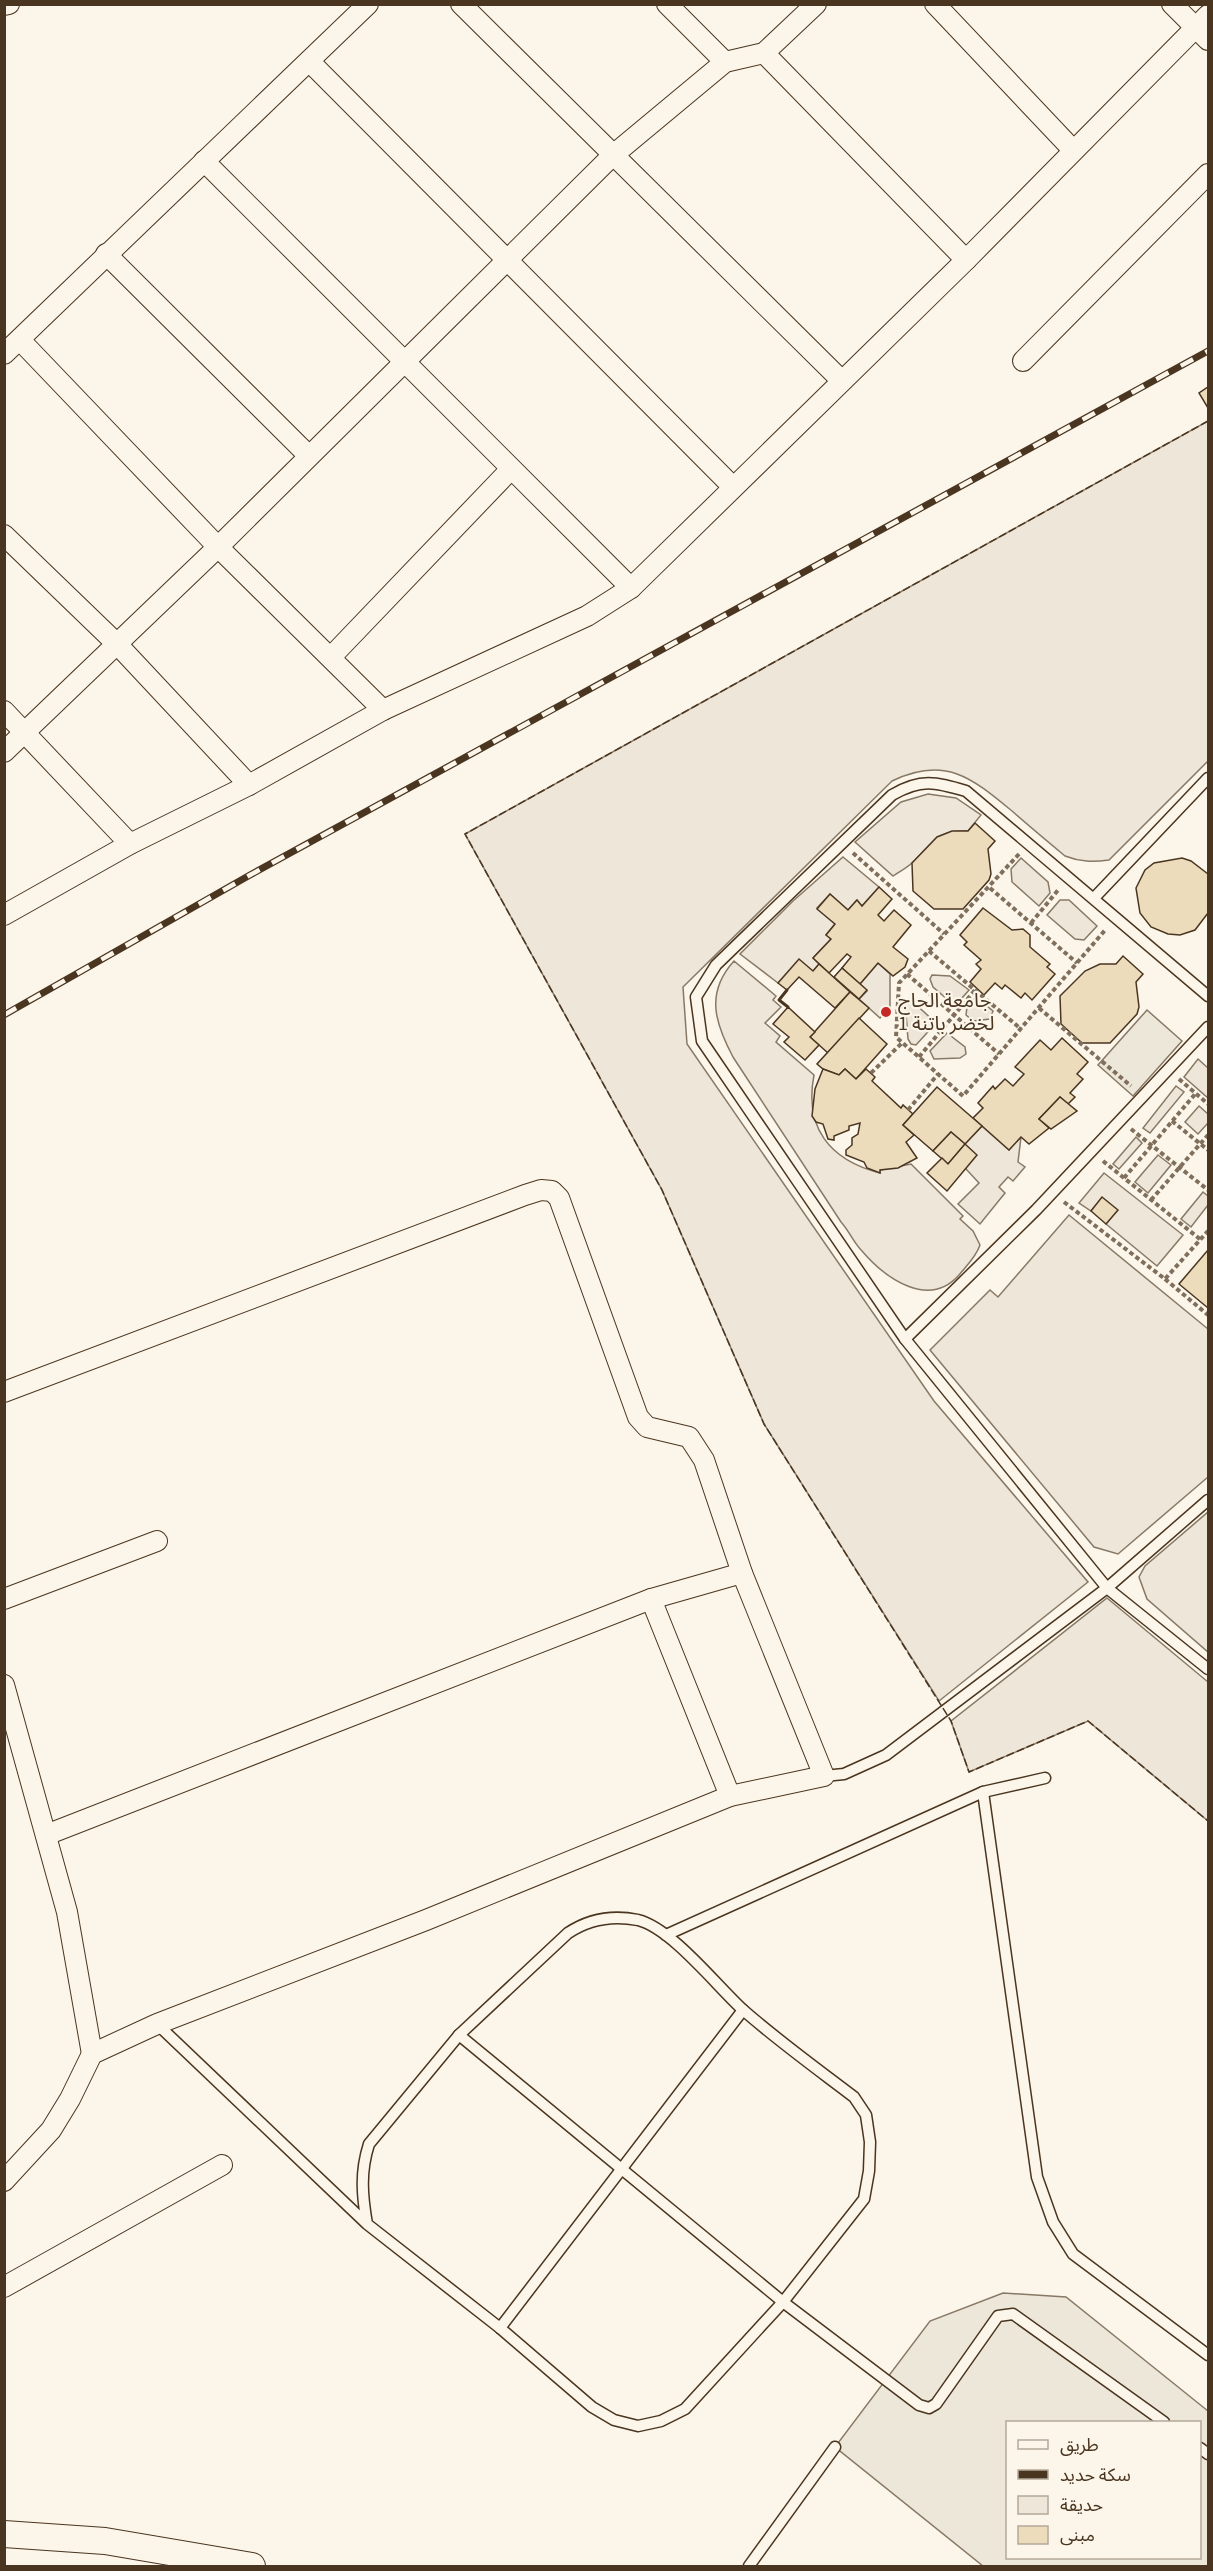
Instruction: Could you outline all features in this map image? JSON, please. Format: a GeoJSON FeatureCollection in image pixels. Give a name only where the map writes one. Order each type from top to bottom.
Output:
{"type":"FeatureCollection","features":[{"type":"Feature","properties":{"kind":"street"},"geometry":{"type":"LineString","coordinates":[[4,5],[9,4]]}},
{"type":"Feature","properties":{"kind":"street"},"geometry":{"type":"LineString","coordinates":[[4,354],[368,4]]}},
{"type":"Feature","properties":{"kind":"street"},"geometry":{"type":"LineString","coordinates":[[461,4],[612,156],[841,380]]}},
{"type":"Feature","properties":{"kind":"street"},"geometry":{"type":"LineString","coordinates":[[667,4],[725,63]]}},
{"type":"Feature","properties":{"kind":"street"},"geometry":{"type":"LineString","coordinates":[[4,752],[219,547],[308,455],[612,156],[725,63],[764,53],[816,4]]}},
{"type":"Feature","properties":{"kind":"street"},"geometry":{"type":"LineString","coordinates":[[935,4],[1073,150]]}},
{"type":"Feature","properties":{"kind":"street"},"geometry":{"type":"LineString","coordinates":[[4,915],[130,844],[249,785],[383,710],[587,616],[631,588],[966,260],[1073,150],[1204,28],[1172,4]]}},
{"type":"Feature","properties":{"kind":"street"},"geometry":{"type":"LineString","coordinates":[[764,53],[966,260]]}},
{"type":"Feature","properties":{"kind":"street"},"geometry":{"type":"LineString","coordinates":[[309,61],[733,487]]}},
{"type":"Feature","properties":{"kind":"street"},"geometry":{"type":"LineString","coordinates":[[204,161],[631,588]]}},
{"type":"Feature","properties":{"kind":"street"},"geometry":{"type":"LineString","coordinates":[[1023,361],[1209,174]]}},
{"type":"Feature","properties":{"kind":"street"},"geometry":{"type":"LineString","coordinates":[[106,254],[308,455]]}},
{"type":"Feature","properties":{"kind":"street"},"geometry":{"type":"LineString","coordinates":[[20,340],[219,547],[383,710]]}},
{"type":"Feature","properties":{"kind":"street"},"geometry":{"type":"LineString","coordinates":[[331,657],[511,469]]}},
{"type":"Feature","properties":{"kind":"street"},"geometry":{"type":"LineString","coordinates":[[4,535],[118,645],[249,785]]}},
{"type":"Feature","properties":{"kind":"street"},"geometry":{"type":"LineString","coordinates":[[4,711],[130,844]]}},
{"type":"Feature","properties":{"kind":"street"},"geometry":{"type":"LineString","coordinates":[[4,1392],[525,1195],[540,1190],[552,1191],[559,1198],[638,1417],[647,1427],[689,1437],[704,1460],[742,1573],[824,1776],[730,1796],[426,1920],[157,2024],[92,2054]]}},
{"type":"Feature","properties":{"kind":"street"},"geometry":{"type":"LineString","coordinates":[[4,1599],[157,1541]]}},
{"type":"Feature","properties":{"kind":"street"},"geometry":{"type":"LineString","coordinates":[[46,1835],[651,1599],[742,1573]]}},
{"type":"Feature","properties":{"kind":"street"},"geometry":{"type":"LineString","coordinates":[[651,1599],[730,1796]]}},
{"type":"Feature","properties":{"kind":"street"},"geometry":{"type":"LineString","coordinates":[[4,1685],[67,1912],[92,2054],[70,2099],[51,2130],[4,2181]]}},
{"type":"Feature","properties":{"kind":"street"},"geometry":{"type":"LineString","coordinates":[[4,2287],[222,2165]]}},
{"type":"Feature","properties":{"kind":"street"},"geometry":{"type":"LineString","coordinates":[[4,2534],[105,2541],[167,2558],[252,2566]]}},
{"type":"Feature","properties":{"kind":"lane"},"geometry":{"type":"LineString","coordinates":[[1095,897],[1209,778]]}},
{"type":"Feature","properties":{"kind":"lane"},"geometry":{"type":"LineString","coordinates":[[1209,996],[1095,897],[966,791],[934,782],[910,785],[892,795],[716,965],[696,997],[702,1041],[905,1338],[1107,1588],[1209,1669]]}},
{"type":"Feature","properties":{"kind":"lane"},"geometry":{"type":"LineString","coordinates":[[905,1338],[1052,1193],[1209,1027]]}},
{"type":"Feature","properties":{"kind":"lane"},"geometry":{"type":"LineString","coordinates":[[824,1776],[844,1774],[886,1755],[1107,1588],[1209,1500]]}},
{"type":"Feature","properties":{"kind":"lane"},"geometry":{"type":"LineString","coordinates":[[666,1935],[983,1792],[1046,1778]]}},
{"type":"Feature","properties":{"kind":"lane"},"geometry":{"type":"LineString","coordinates":[[983,1792],[1037,2177],[1053,2222],[1073,2254],[1209,2355]]}},
{"type":"Feature","properties":{"kind":"lane"},"geometry":{"type":"LineString","coordinates":[[157,2024],[367,2224],[500,2328],[592,2406],[614,2421],[638,2426],[661,2421],[685,2409],[783,2302],[864,2199],[870,2152],[866,2115],[854,2097],[743,2010],[666,1935],[639,1920],[610,1918],[584,1923],[568,1933],[459,2035],[369,2144],[362,2165],[361,2187],[367,2224]]}},
{"type":"Feature","properties":{"kind":"lane"},"geometry":{"type":"LineString","coordinates":[[500,2328],[743,2010]]}},
{"type":"Feature","properties":{"kind":"lane"},"geometry":{"type":"LineString","coordinates":[[459,2035],[783,2302],[919,2405],[929,2408],[936,2404],[998,2316],[1013,2314],[1163,2421]]}},
{"type":"Feature","properties":{"kind":"lane"},"geometry":{"type":"LineString","coordinates":[[749,2566],[835,2447]]}},
{"type":"Feature","properties":{"kind":"path"},"geometry":{"type":"LineString","coordinates":[[842,843],[944,934]]}},
{"type":"Feature","properties":{"kind":"path"},"geometry":{"type":"LineString","coordinates":[[1029,843],[990,888],[898,984],[896,1037],[963,1096],[1117,917]]}},
{"type":"Feature","properties":{"kind":"path"},"geometry":{"type":"LineString","coordinates":[[1031,923],[1070,877]]}},
{"type":"Feature","properties":{"kind":"path"},"geometry":{"type":"LineString","coordinates":[[990,888],[1077,963]]}},
{"type":"Feature","properties":{"kind":"path"},"geometry":{"type":"LineString","coordinates":[[929,951],[1021,1029]]}},
{"type":"Feature","properties":{"kind":"path"},"geometry":{"type":"LineString","coordinates":[[907,974],[999,1054]]}},
{"type":"Feature","properties":{"kind":"path"},"geometry":{"type":"LineString","coordinates":[[919,1057],[975,990]]}},
{"type":"Feature","properties":{"kind":"path"},"geometry":{"type":"LineString","coordinates":[[1039,1008],[1143,1096]]}},
{"type":"Feature","properties":{"kind":"path"},"geometry":{"type":"LineString","coordinates":[[871,1073],[902,1043]]}},
{"type":"Feature","properties":{"kind":"path"},"geometry":{"type":"LineString","coordinates":[[1168,1070],[1209,1104]]}},
{"type":"Feature","properties":{"kind":"path"},"geometry":{"type":"LineString","coordinates":[[908,1110],[938,1074]]}},
{"type":"Feature","properties":{"kind":"path"},"geometry":{"type":"LineString","coordinates":[[1124,1178],[1196,1093]]}},
{"type":"Feature","properties":{"kind":"path"},"geometry":{"type":"LineString","coordinates":[[1120,1120],[1209,1190]]}},
{"type":"Feature","properties":{"kind":"path"},"geometry":{"type":"LineString","coordinates":[[1172,1121],[1209,1150]]}},
{"type":"Feature","properties":{"kind":"path"},"geometry":{"type":"LineString","coordinates":[[1151,1200],[1209,1135]]}},
{"type":"Feature","properties":{"kind":"path"},"geometry":{"type":"LineString","coordinates":[[1091,1152],[1201,1240]]}},
{"type":"Feature","properties":{"kind":"path"},"geometry":{"type":"LineString","coordinates":[[1052,1193],[1209,1315]]}},
{"type":"Feature","properties":{"kind":"path"},"geometry":{"type":"LineString","coordinates":[[1165,1279],[1209,1231]]}},
{"type":"Feature","properties":{"kind":"green space"},"geometry":{"type":"Polygon","coordinates":[[[1208,421],[1208,761],[1109,860],[1097,861],[1065,856],[984,789],[957,774],[943,770],[927,770],[911,773],[892,781],[683,987],[687,1044],[934,1401],[1088,1582],[939,1701],[764,1424],[662,1190],[465,834],[1208,421]]]}},
{"type":"Feature","properties":{"kind":"green space"},"geometry":{"type":"Polygon","coordinates":[[[928,794],[956,798],[981,815],[968,831],[949,833],[936,839],[911,864],[893,876],[855,842],[901,802],[928,794]]]}},
{"type":"Feature","properties":{"kind":"green space"},"geometry":{"type":"Polygon","coordinates":[[[843,857],[879,887],[862,906],[856,901],[848,910],[830,894],[817,908],[835,924],[826,935],[831,939],[813,958],[819,964],[813,971],[778,983],[740,954],[793,901],[843,857]]]}},
{"type":"Feature","properties":{"kind":"green space"},"geometry":{"type":"Polygon","coordinates":[[[1021,858],[1048,882],[1050,893],[1039,906],[1012,882],[1011,869],[1021,858]]]}},
{"type":"Feature","properties":{"kind":"green space"},"geometry":{"type":"Polygon","coordinates":[[[1060,900],[1069,900],[1097,926],[1084,940],[1075,939],[1047,915],[1060,900]]]}},
{"type":"Feature","properties":{"kind":"green space"},"geometry":{"type":"Polygon","coordinates":[[[734,961],[776,996],[773,1000],[781,1007],[765,1023],[780,1036],[776,1042],[814,1075],[813,1110],[824,1139],[847,1160],[880,1173],[880,1170],[911,1164],[963,1216],[960,1219],[973,1231],[980,1245],[971,1261],[947,1285],[935,1290],[921,1290],[895,1280],[862,1251],[841,1222],[733,1057],[721,1032],[716,996],[725,973],[734,961]]]}},
{"type":"Feature","properties":{"kind":"green space"},"geometry":{"type":"Polygon","coordinates":[[[878,963],[890,974],[890,1006],[880,1018],[859,999],[867,991],[860,984],[878,963]]]}},
{"type":"Feature","properties":{"kind":"green space"},"geometry":{"type":"Polygon","coordinates":[[[932,975],[950,976],[969,990],[955,1006],[933,987],[930,979],[932,975]]]}},
{"type":"Feature","properties":{"kind":"green space"},"geometry":{"type":"Polygon","coordinates":[[[976,997],[993,1011],[990,1019],[973,1021],[966,1015],[967,1007],[976,997]]]}},
{"type":"Feature","properties":{"kind":"green space"},"geometry":{"type":"Polygon","coordinates":[[[911,1000],[936,1023],[916,1045],[911,1044],[908,1039],[905,1001],[911,1000]]]}},
{"type":"Feature","properties":{"kind":"green space"},"geometry":{"type":"Polygon","coordinates":[[[947,1033],[965,1047],[966,1054],[960,1058],[934,1059],[930,1051],[947,1033]]]}},
{"type":"Feature","properties":{"kind":"green space"},"geometry":{"type":"Polygon","coordinates":[[[1198,1059],[1208,1068],[1208,1098],[1184,1077],[1198,1059]]]}},
{"type":"Feature","properties":{"kind":"green space"},"geometry":{"type":"Polygon","coordinates":[[[1176,1086],[1184,1092],[1150,1133],[1143,1128],[1176,1086]]]}},
{"type":"Feature","properties":{"kind":"green space"},"geometry":{"type":"Polygon","coordinates":[[[1199,1106],[1208,1114],[1208,1123],[1198,1134],[1185,1122],[1199,1106]]]}},
{"type":"Feature","properties":{"kind":"green space"},"geometry":{"type":"Polygon","coordinates":[[[982,1126],[1009,1150],[1021,1137],[1018,1162],[1025,1167],[1013,1181],[1008,1177],[999,1187],[1005,1193],[980,1224],[958,1204],[979,1183],[966,1169],[965,1144],[982,1126]]]}},
{"type":"Feature","properties":{"kind":"green space"},"geometry":{"type":"Polygon","coordinates":[[[1136,1137],[1142,1143],[1119,1169],[1113,1164],[1136,1137]]]}},
{"type":"Feature","properties":{"kind":"green space"},"geometry":{"type":"Polygon","coordinates":[[[1158,1155],[1171,1165],[1148,1193],[1135,1182],[1158,1155]]]}},
{"type":"Feature","properties":{"kind":"green space"},"geometry":{"type":"Polygon","coordinates":[[[1104,1173],[1183,1235],[1157,1266],[1106,1224],[1117,1210],[1102,1198],[1091,1211],[1079,1203],[1104,1173]]]}},
{"type":"Feature","properties":{"kind":"green space"},"geometry":{"type":"Polygon","coordinates":[[[1203,1192],[1208,1196],[1208,1205],[1191,1227],[1181,1219],[1203,1192]]]}},
{"type":"Feature","properties":{"kind":"green space"},"geometry":{"type":"Polygon","coordinates":[[[1069,1215],[1208,1329],[1208,1477],[1118,1554],[1094,1547],[930,1350],[990,1290],[998,1297],[1069,1215]]]}},
{"type":"Feature","properties":{"kind":"green space"},"geometry":{"type":"Polygon","coordinates":[[[1208,1512],[1208,1652],[1147,1599],[1139,1577],[1145,1566],[1208,1512]]]}},
{"type":"Feature","properties":{"kind":"green space"},"geometry":{"type":"Polygon","coordinates":[[[1107,1598],[1208,1682],[1208,1821],[1088,1721],[969,1772],[951,1721],[1107,1598]]]}},
{"type":"Feature","properties":{"kind":"shaded area"},"geometry":{"type":"Polygon","coordinates":[[[1147,1010],[1182,1041],[1133,1096],[1098,1065],[1147,1010]]]}},
{"type":"Feature","properties":{"kind":"shaded area"},"geometry":{"type":"Polygon","coordinates":[[[1003,2293],[1066,2297],[1208,2411],[1208,2566],[983,2566],[835,2447],[930,2321],[1003,2293]]]}},
{"type":"Feature","properties":{"kind":"building"},"geometry":{"type":"Polygon","coordinates":[[[1208,387],[1208,408],[1199,393],[1208,387]]]}},
{"type":"Feature","properties":{"kind":"building"},"geometry":{"type":"Polygon","coordinates":[[[975,823],[995,841],[988,849],[991,874],[989,880],[963,909],[934,909],[913,891],[912,863],[937,837],[952,831],[968,831],[975,823]]]}},
{"type":"Feature","properties":{"kind":"building"},"geometry":{"type":"Polygon","coordinates":[[[1182,858],[1191,861],[1208,874],[1208,913],[1195,930],[1180,935],[1168,934],[1151,927],[1140,913],[1136,888],[1145,870],[1154,863],[1182,858]]]}},
{"type":"Feature","properties":{"kind":"building"},"geometry":{"type":"Polygon","coordinates":[[[879,887],[892,899],[878,915],[884,921],[894,910],[911,925],[893,947],[908,959],[905,967],[893,976],[878,963],[860,984],[842,968],[851,957],[847,954],[829,973],[813,958],[831,939],[826,935],[835,924],[817,909],[830,894],[848,910],[857,900],[862,906],[879,887]]]}},
{"type":"Feature","properties":{"kind":"building"},"geometry":{"type":"Polygon","coordinates":[[[983,908],[1012,930],[1023,929],[1030,935],[1030,947],[1050,964],[1047,967],[1055,974],[1032,1000],[1025,993],[1021,998],[1005,985],[1002,989],[995,983],[984,995],[970,982],[981,969],[976,964],[981,960],[964,945],[967,942],[960,935],[983,908]]]}},
{"type":"Feature","properties":{"kind":"building"},"geometry":{"type":"Polygon","coordinates":[[[1123,956],[1143,974],[1136,982],[1139,1007],[1137,1014],[1110,1043],[1082,1043],[1061,1024],[1060,996],[1085,971],[1100,964],[1116,964],[1123,956]]]}},
{"type":"Feature","properties":{"kind":"building"},"geometry":{"type":"Polygon","coordinates":[[[799,959],[813,971],[819,964],[850,992],[835,1008],[799,977],[787,990],[778,983],[799,959]]]}},
{"type":"Feature","properties":{"kind":"building"},"geometry":{"type":"Polygon","coordinates":[[[842,968],[867,990],[859,999],[834,977],[842,968]]]}},
{"type":"Feature","properties":{"kind":"building"},"geometry":{"type":"Polygon","coordinates":[[[850,992],[869,1008],[828,1053],[810,1037],[850,992]]]}},
{"type":"Feature","properties":{"kind":"building"},"geometry":{"type":"Polygon","coordinates":[[[788,1007],[815,1032],[810,1037],[819,1045],[805,1060],[784,1042],[789,1037],[773,1024],[788,1007]]]}},
{"type":"Feature","properties":{"kind":"building"},"geometry":{"type":"Polygon","coordinates":[[[859,1018],[887,1044],[856,1079],[845,1069],[839,1075],[823,1069],[817,1064],[859,1018]]]}},
{"type":"Feature","properties":{"kind":"building"},"geometry":{"type":"Polygon","coordinates":[[[1062,1038],[1088,1062],[1077,1074],[1083,1079],[1070,1093],[1075,1097],[1068,1104],[1060,1097],[1039,1119],[1049,1128],[1029,1144],[1021,1137],[1009,1150],[973,1118],[983,1108],[978,1103],[993,1086],[995,1089],[1005,1079],[1013,1086],[1024,1074],[1015,1067],[1040,1040],[1051,1050],[1062,1038]]]}},
{"type":"Feature","properties":{"kind":"building"},"geometry":{"type":"Polygon","coordinates":[[[823,1069],[839,1075],[845,1069],[856,1079],[866,1069],[875,1077],[872,1081],[901,1108],[903,1105],[913,1114],[903,1125],[914,1135],[906,1142],[917,1158],[898,1168],[880,1170],[880,1173],[867,1168],[864,1162],[846,1155],[846,1150],[852,1145],[852,1138],[858,1134],[860,1123],[849,1126],[849,1130],[834,1136],[834,1140],[828,1139],[823,1124],[816,1122],[812,1116],[815,1089],[823,1069]]]}},
{"type":"Feature","properties":{"kind":"building"},"geometry":{"type":"Polygon","coordinates":[[[937,1087],[982,1126],[965,1144],[951,1132],[933,1151],[903,1125],[937,1087]]]}},
{"type":"Feature","properties":{"kind":"building"},"geometry":{"type":"Polygon","coordinates":[[[1060,1097],[1077,1111],[1051,1129],[1039,1119],[1060,1097]]]}},
{"type":"Feature","properties":{"kind":"building"},"geometry":{"type":"Polygon","coordinates":[[[951,1132],[965,1144],[948,1164],[933,1151],[951,1132]]]}},
{"type":"Feature","properties":{"kind":"building"},"geometry":{"type":"Polygon","coordinates":[[[965,1144],[977,1155],[947,1191],[927,1173],[942,1158],[948,1164],[965,1144]]]}},
{"type":"Feature","properties":{"kind":"building"},"geometry":{"type":"Polygon","coordinates":[[[1102,1197],[1118,1210],[1106,1224],[1091,1211],[1102,1197]]]}},
{"type":"Feature","properties":{"kind":"building"},"geometry":{"type":"Polygon","coordinates":[[[1208,1250],[1208,1308],[1179,1284],[1208,1250]]]}},
{"type":"Feature","properties":{"kind":"railway"},"geometry":{"type":"LineString","coordinates":[[4,1015],[250,875],[1208,351]]}},
{"type":"Feature","properties":{"kind":"fence"},"geometry":{"type":"LineString","coordinates":[[1208,421],[465,834],[662,1190],[764,1424],[951,1721],[969,1772],[1088,1721],[1208,1821]]}},
{"type":"Feature","properties":{"kind":"wall"},"geometry":{"type":"LineString","coordinates":[[787,990],[779,1000],[788,1007]]}},
{"type":"Feature","properties":{"kind":"place","name":"جامعة الحاج لخضر باتنة 1"},"geometry":{"type":"Point","coordinates":[886,1012]}}]}
